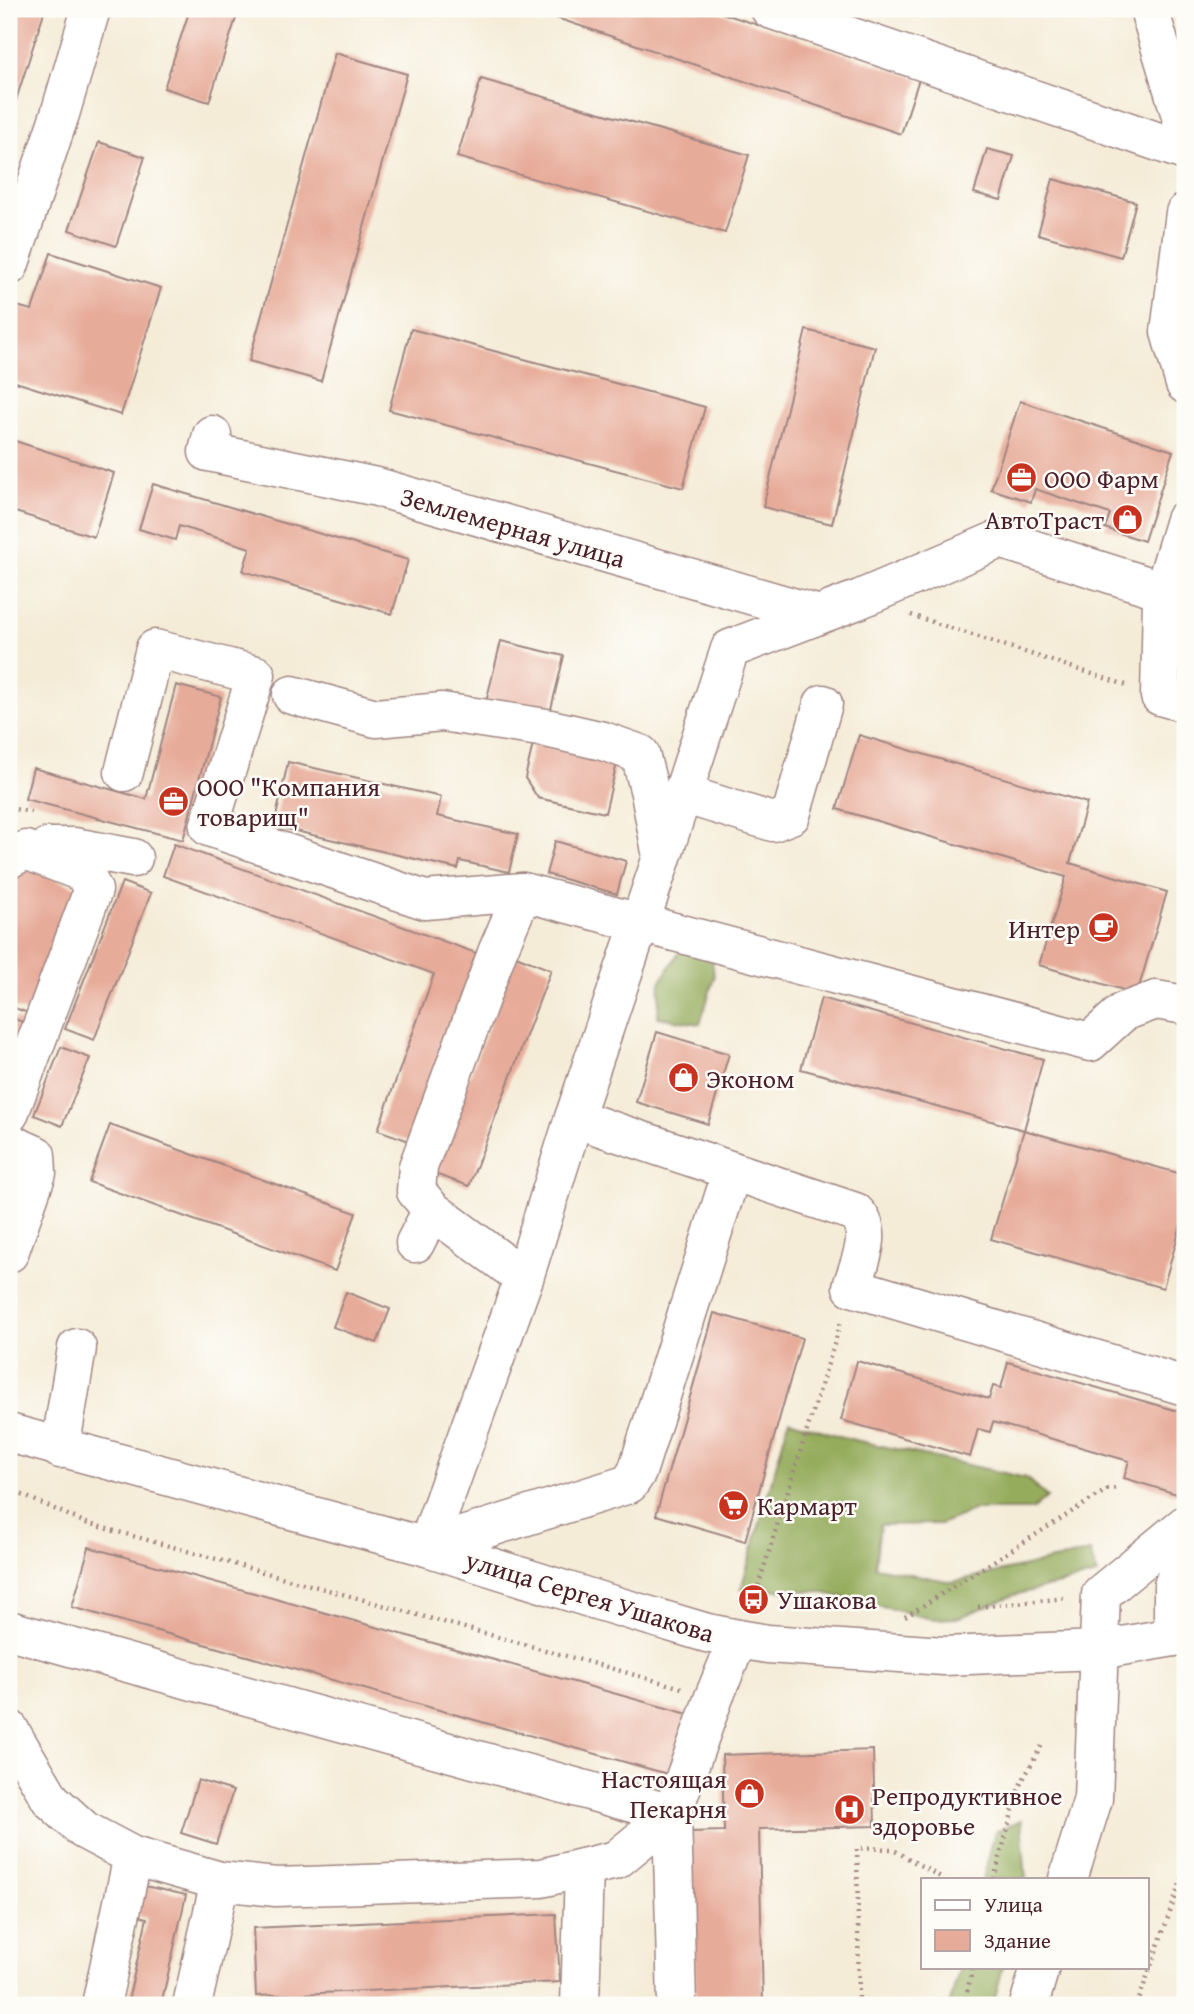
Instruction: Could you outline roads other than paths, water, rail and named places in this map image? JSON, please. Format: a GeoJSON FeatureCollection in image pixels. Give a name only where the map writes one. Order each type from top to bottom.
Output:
{"type":"FeatureCollection","features":[{"type":"Feature","properties":{"kind":"street"},"geometry":{"type":"LineString","coordinates":[[9,267],[92,9]]}},
{"type":"Feature","properties":{"kind":"street"},"geometry":{"type":"LineString","coordinates":[[770,9],[1185,151]]}},
{"type":"Feature","properties":{"kind":"street"},"geometry":{"type":"LineString","coordinates":[[1149,9],[1185,129]]}},
{"type":"Feature","properties":{"kind":"street"},"geometry":{"type":"LineString","coordinates":[[1185,213],[1170,332],[1185,384]]}},
{"type":"Feature","properties":{"kind":"street","name":"Землемерная улица"},"geometry":{"type":"LineString","coordinates":[[210,443],[377,487],[816,614]]}},
{"type":"Feature","properties":{"kind":"street"},"geometry":{"type":"LineString","coordinates":[[1172,699],[1162,596],[1185,520]]}},
{"type":"Feature","properties":{"kind":"street"},"geometry":{"type":"LineString","coordinates":[[427,1547],[524,1278],[574,1118],[730,649],[860,599],[999,539],[1164,591]]}},
{"type":"Feature","properties":{"kind":"street"},"geometry":{"type":"LineString","coordinates":[[124,772],[155,649],[256,675],[209,827],[425,900],[523,892],[1090,1042],[1123,1012],[1156,1000],[1185,1005]]}},
{"type":"Feature","properties":{"kind":"street"},"geometry":{"type":"LineString","coordinates":[[292,695],[376,718],[442,712],[546,729],[603,741],[640,754],[662,857]]}},
{"type":"Feature","properties":{"kind":"street"},"geometry":{"type":"LineString","coordinates":[[682,794],[773,822],[791,815],[823,704]]}},
{"type":"Feature","properties":{"kind":"street"},"geometry":{"type":"LineString","coordinates":[[17,854],[48,847],[74,847],[133,858]]}},
{"type":"Feature","properties":{"kind":"street"},"geometry":{"type":"LineString","coordinates":[[9,1114],[93,890],[84,873],[17,854]]}},
{"type":"Feature","properties":{"kind":"street"},"geometry":{"type":"LineString","coordinates":[[523,892],[498,950],[418,1167],[417,1206],[524,1278]]}},
{"type":"Feature","properties":{"kind":"street"},"geometry":{"type":"LineString","coordinates":[[574,1118],[855,1212],[867,1230],[852,1287],[1185,1386]]}},
{"type":"Feature","properties":{"kind":"street"},"geometry":{"type":"LineString","coordinates":[[9,1143],[36,1155],[37,1173],[9,1252]]}},
{"type":"Feature","properties":{"kind":"street"},"geometry":{"type":"LineString","coordinates":[[427,1547],[629,1484],[637,1472],[732,1171]]}},
{"type":"Feature","properties":{"kind":"street"},"geometry":{"type":"LineString","coordinates":[[60,1449],[77,1348]]}},
{"type":"Feature","properties":{"kind":"street","name":"улица Сергея Ушакова"},"geometry":{"type":"LineString","coordinates":[[9,1433],[427,1547],[608,1604],[707,1633],[738,1639],[768,1644],[944,1657],[1099,1650],[1179,1636]]}},
{"type":"Feature","properties":{"kind":"street"},"geometry":{"type":"LineString","coordinates":[[1068,1878],[1093,1798],[1101,1594],[1185,1525]]}},
{"type":"Feature","properties":{"kind":"street"},"geometry":{"type":"LineString","coordinates":[[1179,1636],[1173,1586],[1185,1553]]}},
{"type":"Feature","properties":{"kind":"street"},"geometry":{"type":"LineString","coordinates":[[9,1630],[672,1814]]}},
{"type":"Feature","properties":{"kind":"street"},"geometry":{"type":"LineString","coordinates":[[677,2005],[672,1814],[738,1639]]}},
{"type":"Feature","properties":{"kind":"street"},"geometry":{"type":"LineString","coordinates":[[9,1729],[51,1800],[85,1830],[133,1856],[220,1881],[276,1887],[541,1878],[616,1860],[672,1814]]}},
{"type":"Feature","properties":{"kind":"street"},"geometry":{"type":"LineString","coordinates":[[101,2005],[133,1856]]}},
{"type":"Feature","properties":{"kind":"street"},"geometry":{"type":"LineString","coordinates":[[580,2005],[584,1868]]}},
{"type":"Feature","properties":{"kind":"street"},"geometry":{"type":"LineString","coordinates":[[191,2005],[220,1881]]}},
{"type":"Feature","properties":{"kind":"place","name":"ООО Фарм"},"geometry":{"type":"Point","coordinates":[1021,478]}},
{"type":"Feature","properties":{"kind":"place","name":"АвтоТраст"},"geometry":{"type":"Point","coordinates":[1127,519]}},
{"type":"Feature","properties":{"kind":"place","name":"ООО \"Компания товарищ\""},"geometry":{"type":"Point","coordinates":[174,801]}},
{"type":"Feature","properties":{"kind":"place","name":"Интер"},"geometry":{"type":"Point","coordinates":[1103,928]}},
{"type":"Feature","properties":{"kind":"place","name":"Эконом"},"geometry":{"type":"Point","coordinates":[683,1078]}},
{"type":"Feature","properties":{"kind":"place","name":"Кармарт"},"geometry":{"type":"Point","coordinates":[734,1505]}},
{"type":"Feature","properties":{"kind":"place","name":"Ушакова"},"geometry":{"type":"Point","coordinates":[754,1599]}},
{"type":"Feature","properties":{"kind":"place","name":"Настоящая Пекарня"},"geometry":{"type":"Point","coordinates":[750,1793]}},
{"type":"Feature","properties":{"kind":"place","name":"Репродуктивное здоровье"},"geometry":{"type":"Point","coordinates":[849,1810]}}]}
